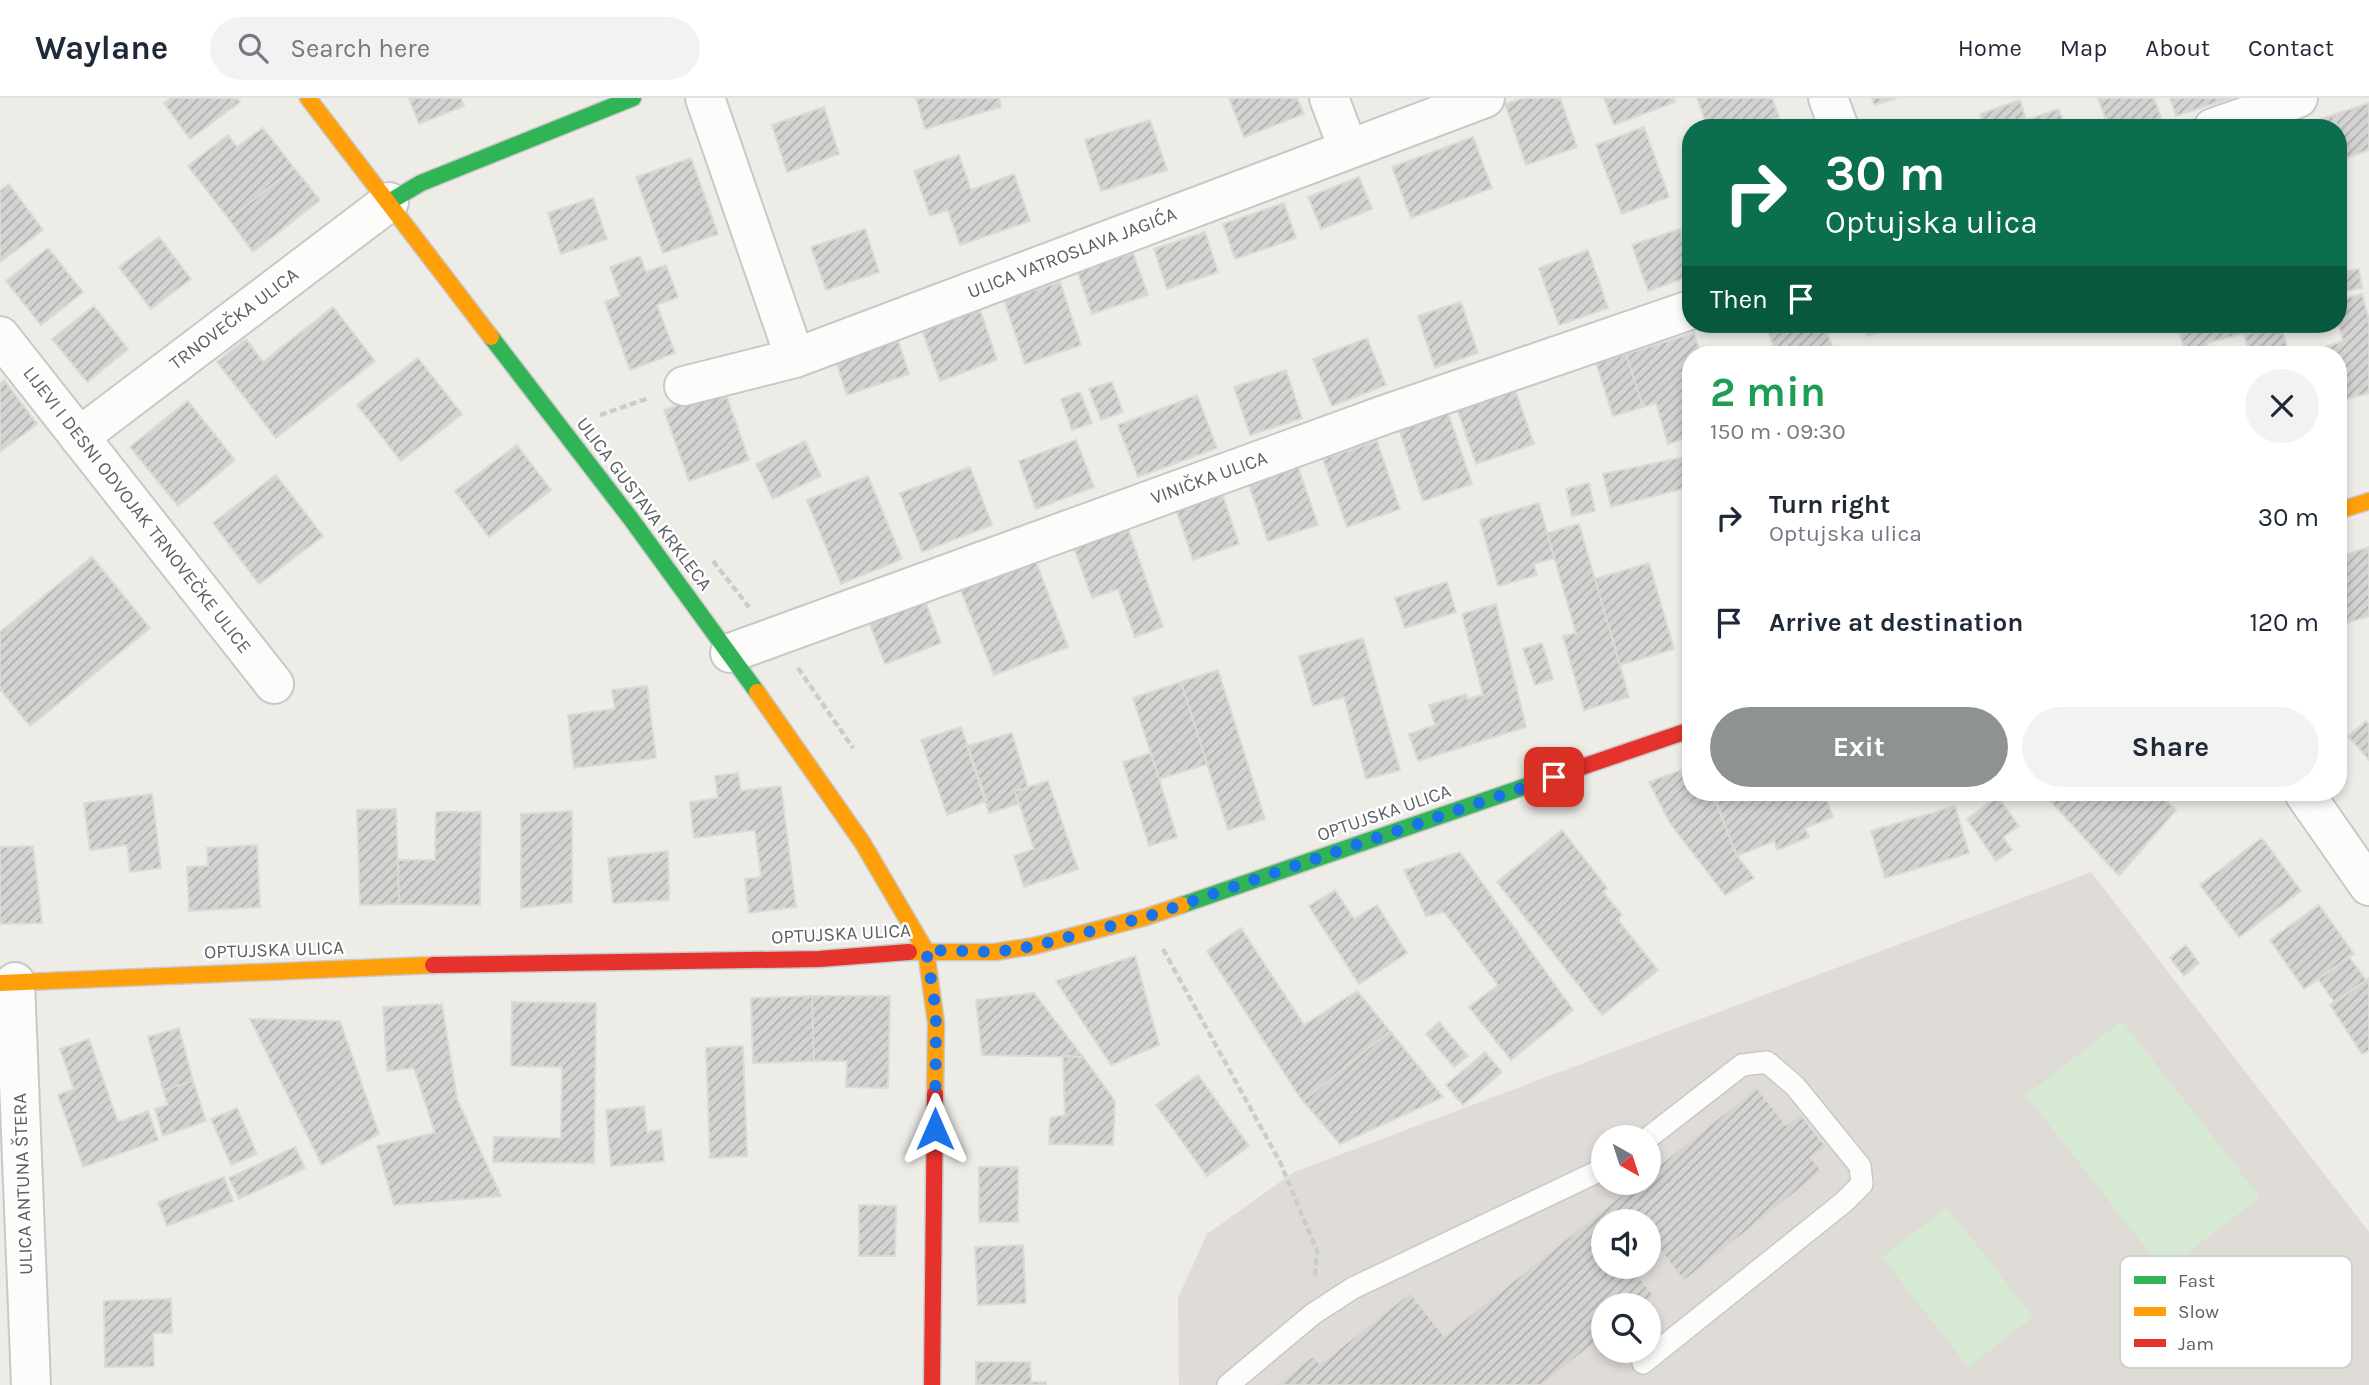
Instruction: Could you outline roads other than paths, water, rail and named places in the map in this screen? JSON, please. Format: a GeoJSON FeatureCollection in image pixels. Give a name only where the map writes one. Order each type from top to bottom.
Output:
{"type":"FeatureCollection","features":[{"type":"Feature","properties":{"kind":"main road","name":"ULICA GUSTAVA KRKLECA"},"geometry":{"type":"LineString","coordinates":[[308,98],[631,519],[730,653],[862,842],[926,950]]}},
{"type":"Feature","properties":{"kind":"main road"},"geometry":{"type":"LineString","coordinates":[[389,202],[421,183],[633,98]]}},
{"type":"Feature","properties":{"kind":"main road"},"geometry":{"type":"LineString","coordinates":[[2347,508],[2369,501]]}},
{"type":"Feature","properties":{"kind":"main road","name":"OPTUJSKA ULICA"},"geometry":{"type":"LineString","coordinates":[[7,983],[418,965],[819,960],[926,950],[995,952],[1034,946],[1146,917],[1682,733]]}},
{"type":"Feature","properties":{"kind":"main road"},"geometry":{"type":"LineString","coordinates":[[926,950],[936,1023],[932,1385]]}},
{"type":"Feature","properties":{"kind":"street"},"geometry":{"type":"LineString","coordinates":[[705,98],[795,358]]}},
{"type":"Feature","properties":{"kind":"street"},"geometry":{"type":"LineString","coordinates":[[1329,98],[1348,148]]}},
{"type":"Feature","properties":{"kind":"street","name":"ULICA VATROSLAVA JAGIĆA"},"geometry":{"type":"LineString","coordinates":[[684,386],[795,358],[1485,98]]}},
{"type":"Feature","properties":{"kind":"street"},"geometry":{"type":"LineString","coordinates":[[1828,98],[1836,119]]}},
{"type":"Feature","properties":{"kind":"street"},"geometry":{"type":"LineString","coordinates":[[2239,119],[2298,98]]}},
{"type":"Feature","properties":{"kind":"street","name":"TRNOVEČKA ULICA"},"geometry":{"type":"LineString","coordinates":[[79,437],[389,202]]}},
{"type":"Feature","properties":{"kind":"street","name":"VINIČKA ULICA"},"geometry":{"type":"LineString","coordinates":[[730,653],[1384,415],[1682,313]]}},
{"type":"Feature","properties":{"kind":"street","name":"LIJEVI I DESNI ODVOJAK TRNOVEČKE ULICE"},"geometry":{"type":"LineString","coordinates":[[0,336],[274,684]]}},
{"type":"Feature","properties":{"kind":"street"},"geometry":{"type":"LineString","coordinates":[[2310,801],[2369,886]]}},
{"type":"Feature","properties":{"kind":"street","name":"ULICA ANTUNA ŠTERA"},"geometry":{"type":"LineString","coordinates":[[7,983],[31,1385]]}},
{"type":"Feature","properties":{"kind":"lane"},"geometry":{"type":"LineString","coordinates":[[1661,1128],[1742,1065],[1767,1062],[1795,1086],[1860,1166],[1862,1184],[1844,1202],[1661,1349]]}},
{"type":"Feature","properties":{"kind":"lane"},"geometry":{"type":"LineString","coordinates":[[1228,1385],[1313,1314],[1353,1288],[1591,1175]]}}]}
